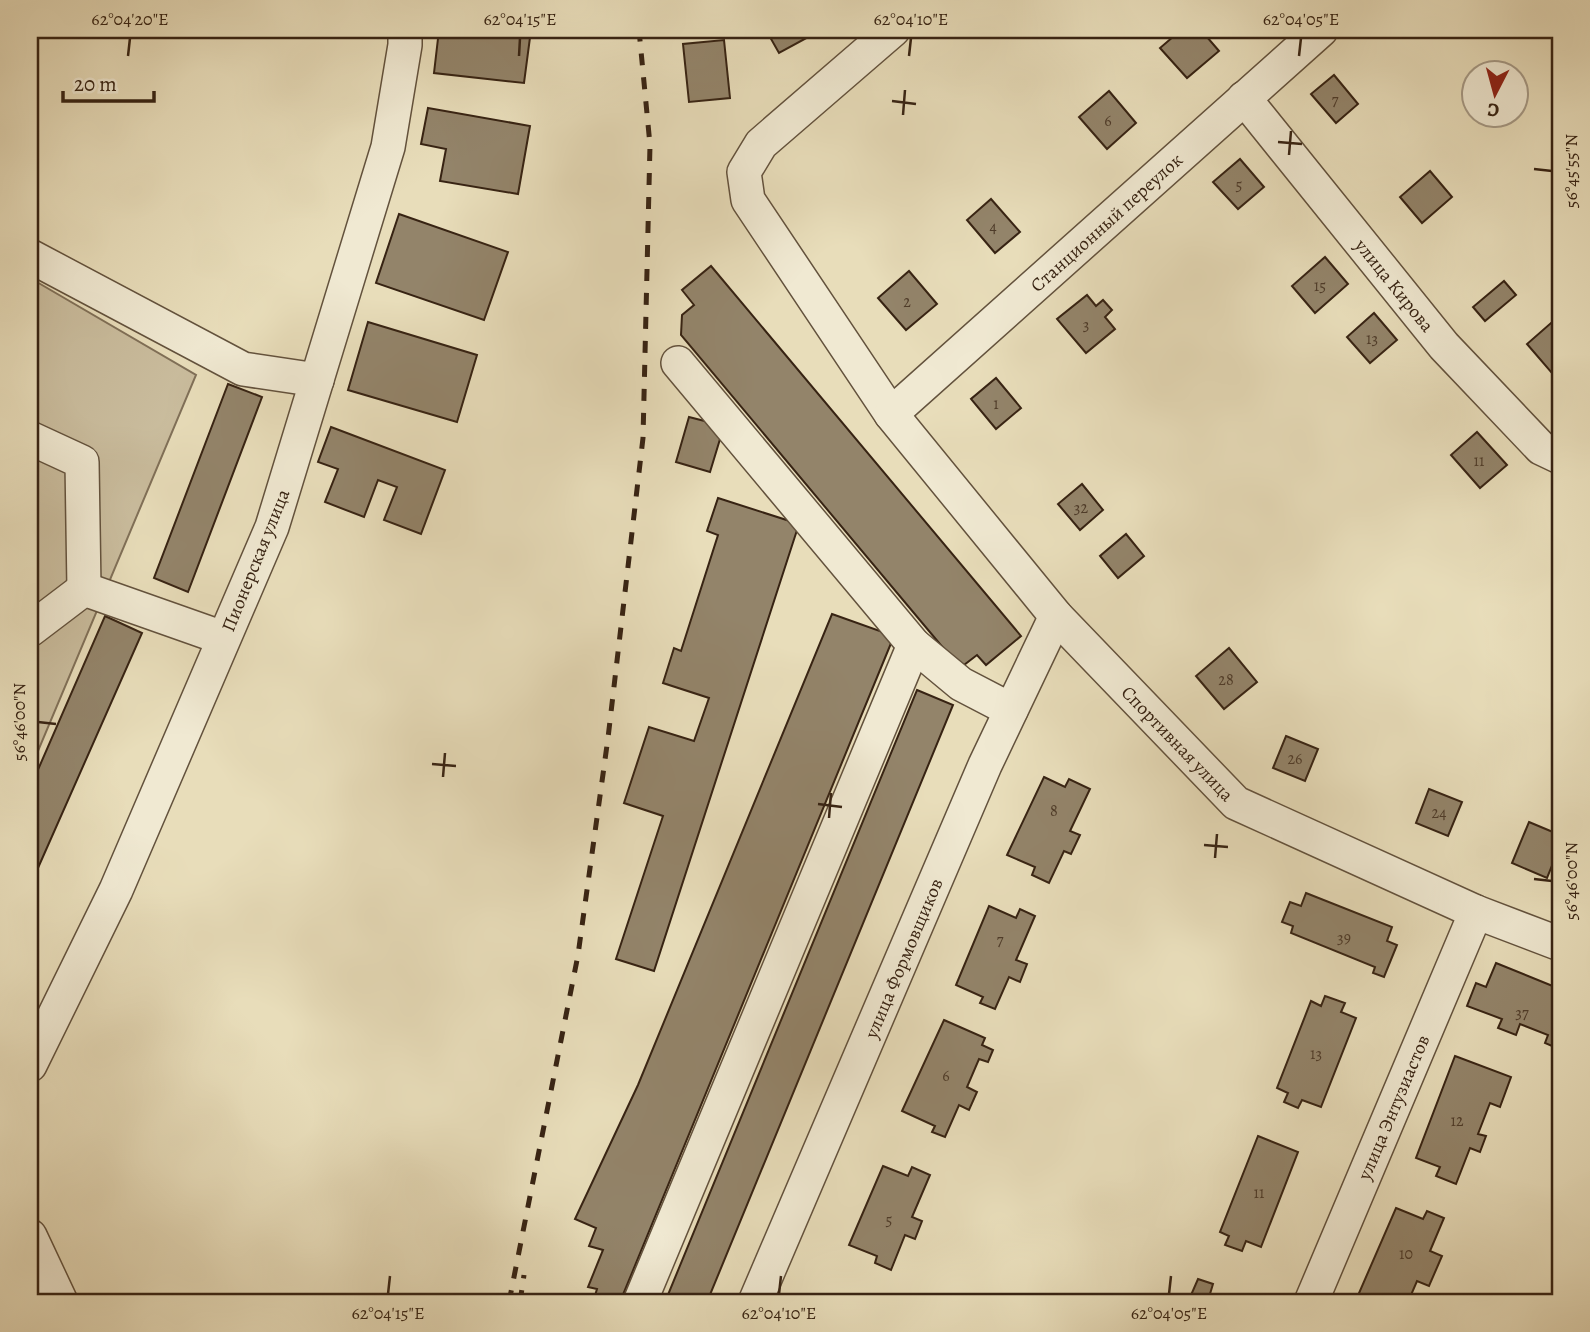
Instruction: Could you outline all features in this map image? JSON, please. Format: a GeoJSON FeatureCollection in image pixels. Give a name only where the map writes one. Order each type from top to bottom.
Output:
{"type":"FeatureCollection","features":[{"type":"Feature","properties":{"kind":"street","name":"Пионерская улица"},"geometry":{"type":"LineString","coordinates":[[30,1065],[116,890],[272,527],[388,147],[405,45],[405,30]]}},
{"type":"Feature","properties":{"kind":"street","name":"Спортивная улица"},"geometry":{"type":"LineString","coordinates":[[893,30],[761,144],[744,172],[748,200],[891,414],[1056,616],[1236,803],[1476,912],[1560,944]]}},
{"type":"Feature","properties":{"kind":"street","name":"Станционный переулок"},"geometry":{"type":"LineString","coordinates":[[891,414],[1321,30]]}},
{"type":"Feature","properties":{"kind":"street","name":"улица Кирова"},"geometry":{"type":"LineString","coordinates":[[1244,98],[1444,346],[1541,448],[1560,457]]}},
{"type":"Feature","properties":{"kind":"street"},"geometry":{"type":"LineString","coordinates":[[30,256],[243,369],[317,380]]}},
{"type":"Feature","properties":{"kind":"street"},"geometry":{"type":"LineString","coordinates":[[678,363],[914,645],[961,684],[1011,710]]}},
{"type":"Feature","properties":{"kind":"street"},"geometry":{"type":"LineString","coordinates":[[30,438],[82,462],[84,589]]}},
{"type":"Feature","properties":{"kind":"street"},"geometry":{"type":"LineString","coordinates":[[84,589],[223,638]]}},
{"type":"Feature","properties":{"kind":"street"},"geometry":{"type":"LineString","coordinates":[[30,630],[84,589]]}},
{"type":"Feature","properties":{"kind":"street","name":"улица Формовщиков"},"geometry":{"type":"LineString","coordinates":[[755,1302],[985,765],[1056,616]]}},
{"type":"Feature","properties":{"kind":"street"},"geometry":{"type":"LineString","coordinates":[[640,1302],[914,645]]}},
{"type":"Feature","properties":{"kind":"street","name":"улица Энтузиастов"},"geometry":{"type":"LineString","coordinates":[[1311,1302],[1476,912]]}},
{"type":"Feature","properties":{"kind":"street"},"geometry":{"type":"LineString","coordinates":[[30,1236],[61,1302]]}},
{"type":"Feature","properties":{"kind":"shaded area"},"geometry":{"type":"Polygon","coordinates":[[[30,278],[196,375],[30,770],[30,278]]]}},
{"type":"Feature","properties":{"kind":"building"},"geometry":{"type":"Polygon","coordinates":[[[439,30],[531,30],[524,83],[434,73],[439,30]]]}},
{"type":"Feature","properties":{"kind":"building"},"geometry":{"type":"Polygon","coordinates":[[[766,30],[810,30],[812,35],[779,53],[766,30]]]}},
{"type":"Feature","properties":{"kind":"building"},"geometry":{"type":"Polygon","coordinates":[[[1181,30],[1201,30],[1219,51],[1187,78],[1160,48],[1181,30]]]}},
{"type":"Feature","properties":{"kind":"building"},"geometry":{"type":"Polygon","coordinates":[[[724,40],[730,98],[689,102],[683,44],[724,40]]]}},
{"type":"Feature","properties":{"kind":"building"},"geometry":{"type":"Polygon","coordinates":[[[1334,75],[1358,104],[1336,123],[1311,94],[1334,75]]]}},
{"type":"Feature","properties":{"kind":"building"},"geometry":{"type":"Polygon","coordinates":[[[1109,91],[1136,123],[1107,149],[1079,117],[1109,91]]]}},
{"type":"Feature","properties":{"kind":"building"},"geometry":{"type":"Polygon","coordinates":[[[428,108],[530,126],[518,194],[440,181],[446,149],[421,144],[428,108]]]}},
{"type":"Feature","properties":{"kind":"building"},"geometry":{"type":"Polygon","coordinates":[[[1240,159],[1264,187],[1238,209],[1213,182],[1240,159]]]}},
{"type":"Feature","properties":{"kind":"building"},"geometry":{"type":"Polygon","coordinates":[[[1430,171],[1452,197],[1422,223],[1400,197],[1430,171]]]}},
{"type":"Feature","properties":{"kind":"building"},"geometry":{"type":"Polygon","coordinates":[[[991,199],[1020,232],[995,253],[967,220],[991,199]]]}},
{"type":"Feature","properties":{"kind":"building"},"geometry":{"type":"Polygon","coordinates":[[[399,214],[508,252],[484,320],[376,283],[399,214]]]}},
{"type":"Feature","properties":{"kind":"building"},"geometry":{"type":"Polygon","coordinates":[[[1325,257],[1348,284],[1315,313],[1292,286],[1325,257]]]}},
{"type":"Feature","properties":{"kind":"building"},"geometry":{"type":"Polygon","coordinates":[[[711,266],[1021,636],[986,665],[977,655],[960,668],[681,335],[682,315],[694,305],[682,290],[711,266]]]}},
{"type":"Feature","properties":{"kind":"building"},"geometry":{"type":"Polygon","coordinates":[[[909,271],[937,304],[906,330],[878,298],[909,271]]]}},
{"type":"Feature","properties":{"kind":"building"},"geometry":{"type":"Polygon","coordinates":[[[1504,281],[1516,295],[1485,321],[1473,307],[1504,281]]]}},
{"type":"Feature","properties":{"kind":"building"},"geometry":{"type":"Polygon","coordinates":[[[1087,295],[1096,306],[1103,300],[1112,310],[1105,317],[1115,329],[1086,353],[1057,319],[1087,295]]]}},
{"type":"Feature","properties":{"kind":"building"},"geometry":{"type":"Polygon","coordinates":[[[1374,313],[1397,340],[1370,363],[1347,337],[1374,313]]]}},
{"type":"Feature","properties":{"kind":"building"},"geometry":{"type":"Polygon","coordinates":[[[1559,316],[1560,365],[1551,372],[1527,344],[1559,316]]]}},
{"type":"Feature","properties":{"kind":"building"},"geometry":{"type":"Polygon","coordinates":[[[368,322],[477,355],[457,422],[348,390],[368,322]]]}},
{"type":"Feature","properties":{"kind":"building"},"geometry":{"type":"Polygon","coordinates":[[[996,378],[1021,408],[996,429],[971,399],[996,378]]]}},
{"type":"Feature","properties":{"kind":"building"},"geometry":{"type":"Polygon","coordinates":[[[228,384],[262,397],[188,592],[154,578],[228,384]]]}},
{"type":"Feature","properties":{"kind":"building"},"geometry":{"type":"Polygon","coordinates":[[[689,417],[724,426],[710,472],[676,462],[689,417]]]}},
{"type":"Feature","properties":{"kind":"building"},"geometry":{"type":"Polygon","coordinates":[[[331,427],[445,470],[421,534],[384,520],[397,487],[378,480],[364,517],[325,502],[338,469],[318,462],[331,427]]]}},
{"type":"Feature","properties":{"kind":"building"},"geometry":{"type":"Polygon","coordinates":[[[1477,432],[1507,465],[1480,488],[1451,455],[1477,432]]]}},
{"type":"Feature","properties":{"kind":"building"},"geometry":{"type":"Polygon","coordinates":[[[1082,484],[1103,510],[1080,530],[1058,504],[1082,484]]]}},
{"type":"Feature","properties":{"kind":"building"},"geometry":{"type":"Polygon","coordinates":[[[718,498],[799,524],[654,971],[616,959],[663,816],[624,803],[649,727],[694,741],[709,698],[663,683],[674,648],[681,651],[718,535],[707,531],[718,498]]]}},
{"type":"Feature","properties":{"kind":"building"},"geometry":{"type":"Polygon","coordinates":[[[1126,534],[1144,556],[1118,578],[1100,556],[1126,534]]]}},
{"type":"Feature","properties":{"kind":"building"},"geometry":{"type":"Polygon","coordinates":[[[832,614],[894,636],[620,1302],[593,1302],[597,1289],[588,1287],[603,1250],[589,1246],[596,1228],[575,1219],[638,1085],[832,614]]]}},
{"type":"Feature","properties":{"kind":"building"},"geometry":{"type":"Polygon","coordinates":[[[105,616],[142,633],[30,886],[30,788],[105,616]]]}},
{"type":"Feature","properties":{"kind":"building"},"geometry":{"type":"Polygon","coordinates":[[[1229,648],[1257,682],[1224,709],[1196,676],[1229,648]]]}},
{"type":"Feature","properties":{"kind":"building"},"geometry":{"type":"Polygon","coordinates":[[[917,690],[953,705],[707,1302],[665,1302],[917,690]]]}},
{"type":"Feature","properties":{"kind":"building"},"geometry":{"type":"Polygon","coordinates":[[[1286,736],[1318,749],[1305,781],[1273,768],[1286,736]]]}},
{"type":"Feature","properties":{"kind":"building"},"geometry":{"type":"Polygon","coordinates":[[[1044,777],[1065,787],[1069,779],[1090,789],[1070,831],[1080,835],[1071,854],[1064,851],[1049,883],[1032,875],[1035,867],[1007,855],[1044,777]]]}},
{"type":"Feature","properties":{"kind":"building"},"geometry":{"type":"Polygon","coordinates":[[[1429,789],[1462,802],[1448,836],[1416,823],[1429,789]]]}},
{"type":"Feature","properties":{"kind":"building"},"geometry":{"type":"Polygon","coordinates":[[[1529,822],[1560,835],[1560,846],[1547,878],[1512,863],[1529,822]]]}},
{"type":"Feature","properties":{"kind":"building"},"geometry":{"type":"Polygon","coordinates":[[[1306,893],[1392,927],[1387,941],[1397,945],[1384,977],[1373,973],[1375,967],[1291,933],[1293,926],[1282,922],[1290,902],[1301,906],[1306,893]]]}},
{"type":"Feature","properties":{"kind":"building"},"geometry":{"type":"Polygon","coordinates":[[[989,906],[1016,918],[1020,909],[1035,916],[1016,960],[1027,964],[1020,982],[1009,977],[995,1009],[980,1003],[983,997],[956,985],[989,906]]]}},
{"type":"Feature","properties":{"kind":"building"},"geometry":{"type":"Polygon","coordinates":[[[1496,963],[1560,989],[1559,1049],[1545,1043],[1548,1035],[1520,1024],[1516,1035],[1498,1028],[1502,1019],[1467,1006],[1476,983],[1486,987],[1496,963]]]}},
{"type":"Feature","properties":{"kind":"building"},"geometry":{"type":"Polygon","coordinates":[[[1325,996],[1345,1003],[1341,1012],[1356,1018],[1321,1107],[1302,1100],[1298,1108],[1284,1102],[1288,1093],[1277,1088],[1311,1001],[1321,1006],[1325,996]]]}},
{"type":"Feature","properties":{"kind":"building"},"geometry":{"type":"Polygon","coordinates":[[[944,1020],[985,1038],[982,1045],[993,1050],[988,1062],[979,1059],[967,1087],[977,1092],[969,1110],[959,1105],[945,1137],[932,1132],[935,1126],[902,1111],[944,1020]]]}},
{"type":"Feature","properties":{"kind":"building"},"geometry":{"type":"Polygon","coordinates":[[[1455,1056],[1511,1077],[1500,1107],[1490,1103],[1478,1134],[1486,1136],[1480,1152],[1470,1148],[1456,1184],[1436,1176],[1440,1167],[1416,1158],[1455,1056]]]}},
{"type":"Feature","properties":{"kind":"building"},"geometry":{"type":"Polygon","coordinates":[[[1258,1136],[1298,1152],[1261,1247],[1246,1241],[1242,1251],[1225,1245],[1229,1236],[1220,1232],[1258,1136]]]}},
{"type":"Feature","properties":{"kind":"building"},"geometry":{"type":"Polygon","coordinates":[[[883,1166],[908,1176],[912,1167],[930,1175],[912,1217],[922,1221],[915,1239],[905,1235],[891,1270],[875,1263],[877,1256],[849,1245],[883,1166]]]}},
{"type":"Feature","properties":{"kind":"building"},"geometry":{"type":"Polygon","coordinates":[[[1396,1208],[1423,1219],[1427,1211],[1444,1218],[1430,1251],[1442,1256],[1429,1286],[1417,1281],[1408,1302],[1360,1302],[1356,1300],[1396,1208]]]}},
{"type":"Feature","properties":{"kind":"building"},"geometry":{"type":"Polygon","coordinates":[[[1198,1279],[1213,1284],[1210,1294],[1231,1302],[1188,1302],[1198,1279]]]}},
{"type":"Feature","properties":{"kind":"railway"},"geometry":{"type":"LineString","coordinates":[[509,1302],[578,955],[608,738],[643,438],[650,145],[639,30]]}},
{"type":"Feature","properties":{"kind":"railway"},"geometry":{"type":"LineString","coordinates":[[520,1302],[524,1275]]}}]}
